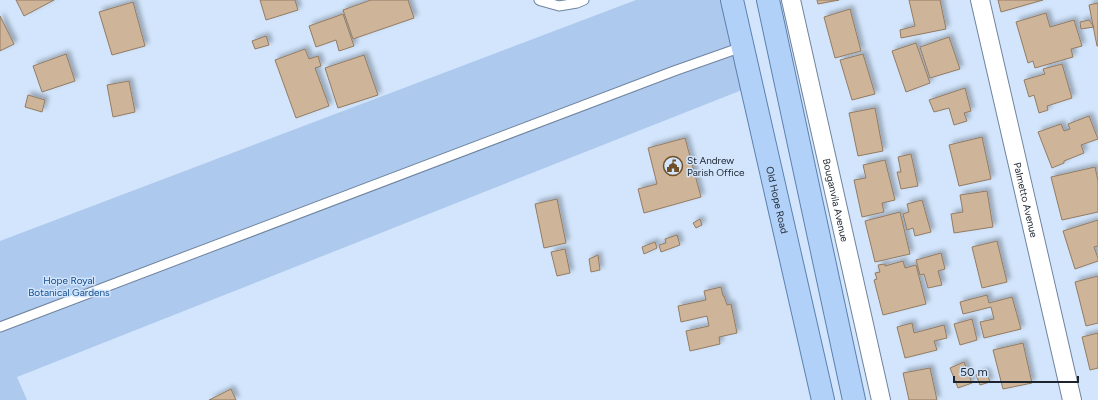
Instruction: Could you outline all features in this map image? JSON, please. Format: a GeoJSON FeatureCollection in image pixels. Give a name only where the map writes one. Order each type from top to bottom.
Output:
{"type":"FeatureCollection","features":[{"type":"Feature","properties":{"kind":"main road","name":"Old Hope Road"},"geometry":{"type":"LineString","coordinates":[[732,0],[744,46],[823,400]]}},
{"type":"Feature","properties":{"kind":"main road"},"geometry":{"type":"LineString","coordinates":[[768,0],[854,400]]}},
{"type":"Feature","properties":{"kind":"street","name":"Bouganvila Avenue"},"geometry":{"type":"LineString","coordinates":[[792,0],[881,400]]}},
{"type":"Feature","properties":{"kind":"street","name":"Palmetto Avenue"},"geometry":{"type":"LineString","coordinates":[[980,0],[1072,400]]}},
{"type":"Feature","properties":{"kind":"lane"},"geometry":{"type":"LineString","coordinates":[[540,0],[541,2],[559,6],[577,3],[584,0]]}},
{"type":"Feature","properties":{"kind":"lane"},"geometry":{"type":"LineString","coordinates":[[0,327],[674,71],[744,46]]}},
{"type":"Feature","properties":{"kind":"green space","name":"Hope Royal Botanical Gardens"},"geometry":{"type":"Polygon","coordinates":[[[636,0],[727,0],[747,88],[17,377],[27,400],[0,400],[0,241],[636,0]]]}},
{"type":"Feature","properties":{"kind":"building"},"geometry":{"type":"Polygon","coordinates":[[[16,0],[54,0],[24,16],[16,0]]]}},
{"type":"Feature","properties":{"kind":"building"},"geometry":{"type":"Polygon","coordinates":[[[260,0],[295,0],[298,10],[266,20],[260,0]]]}},
{"type":"Feature","properties":{"kind":"building"},"geometry":{"type":"Polygon","coordinates":[[[371,0],[408,0],[414,18],[353,39],[343,10],[371,0]]]}},
{"type":"Feature","properties":{"kind":"building"},"geometry":{"type":"Polygon","coordinates":[[[817,0],[839,0],[818,4],[817,0]]]}},
{"type":"Feature","properties":{"kind":"building"},"geometry":{"type":"Polygon","coordinates":[[[909,0],[940,0],[946,29],[901,38],[900,30],[915,26],[909,0]]]}},
{"type":"Feature","properties":{"kind":"building"},"geometry":{"type":"Polygon","coordinates":[[[998,0],[1043,0],[1001,12],[998,0]]]}},
{"type":"Feature","properties":{"kind":"building"},"geometry":{"type":"Polygon","coordinates":[[[133,2],[145,46],[112,55],[99,12],[133,2]]]}},
{"type":"Feature","properties":{"kind":"building"},"geometry":{"type":"Polygon","coordinates":[[[1098,3],[1098,46],[1097,46],[1089,5],[1098,3]]]}},
{"type":"Feature","properties":{"kind":"building"},"geometry":{"type":"Polygon","coordinates":[[[850,9],[861,51],[835,58],[824,17],[850,9]]]}},
{"type":"Feature","properties":{"kind":"building"},"geometry":{"type":"Polygon","coordinates":[[[1046,13],[1050,27],[1074,20],[1082,46],[1071,49],[1073,57],[1035,68],[1033,61],[1028,63],[1016,22],[1046,13]]]}},
{"type":"Feature","properties":{"kind":"building"},"geometry":{"type":"Polygon","coordinates":[[[343,14],[354,46],[339,51],[336,40],[316,47],[309,26],[343,14]]]}},
{"type":"Feature","properties":{"kind":"building"},"geometry":{"type":"Polygon","coordinates":[[[0,16],[14,44],[0,51],[0,16]]]}},
{"type":"Feature","properties":{"kind":"building"},"geometry":{"type":"Polygon","coordinates":[[[1089,20],[1094,27],[1081,29],[1080,22],[1089,20]]]}},
{"type":"Feature","properties":{"kind":"building"},"geometry":{"type":"Polygon","coordinates":[[[266,36],[269,45],[255,49],[252,41],[266,36]]]}},
{"type":"Feature","properties":{"kind":"building"},"geometry":{"type":"Polygon","coordinates":[[[949,37],[960,69],[930,78],[920,47],[949,37]]]}},
{"type":"Feature","properties":{"kind":"building"},"geometry":{"type":"Polygon","coordinates":[[[916,43],[930,83],[906,92],[892,51],[916,43]]]}},
{"type":"Feature","properties":{"kind":"building"},"geometry":{"type":"Polygon","coordinates":[[[305,49],[309,59],[318,56],[321,66],[315,68],[329,106],[296,118],[275,60],[305,49]]]}},
{"type":"Feature","properties":{"kind":"building"},"geometry":{"type":"Polygon","coordinates":[[[66,54],[75,81],[42,92],[33,66],[66,54]]]}},
{"type":"Feature","properties":{"kind":"building"},"geometry":{"type":"Polygon","coordinates":[[[863,54],[875,94],[852,100],[840,60],[863,54]]]}},
{"type":"Feature","properties":{"kind":"building"},"geometry":{"type":"Polygon","coordinates":[[[364,55],[378,95],[338,108],[325,68],[364,55]]]}},
{"type":"Feature","properties":{"kind":"building"},"geometry":{"type":"Polygon","coordinates":[[[1062,64],[1072,98],[1047,106],[1048,110],[1039,113],[1034,95],[1029,97],[1024,80],[1045,74],[1043,69],[1062,64]]]}},
{"type":"Feature","properties":{"kind":"building"},"geometry":{"type":"Polygon","coordinates":[[[129,81],[135,112],[113,117],[107,85],[129,81]]]}},
{"type":"Feature","properties":{"kind":"building"},"geometry":{"type":"Polygon","coordinates":[[[965,88],[971,111],[964,113],[967,121],[954,125],[949,108],[934,112],[929,100],[965,88]]]}},
{"type":"Feature","properties":{"kind":"building"},"geometry":{"type":"Polygon","coordinates":[[[28,95],[45,100],[42,112],[25,107],[28,95]]]}},
{"type":"Feature","properties":{"kind":"building"},"geometry":{"type":"Polygon","coordinates":[[[875,108],[883,151],[858,156],[849,113],[875,108]]]}},
{"type":"Feature","properties":{"kind":"building"},"geometry":{"type":"Polygon","coordinates":[[[1089,116],[1098,139],[1081,145],[1084,153],[1064,161],[1064,163],[1052,168],[1038,132],[1061,124],[1064,131],[1070,129],[1068,124],[1089,116]]]}},
{"type":"Feature","properties":{"kind":"building"},"geometry":{"type":"Polygon","coordinates":[[[982,137],[991,179],[959,186],[949,145],[982,137]]]}},
{"type":"Feature","properties":{"kind":"building","name":"St Andrew Parish Office"},"geometry":{"type":"Polygon","coordinates":[[[685,138],[701,197],[644,213],[638,189],[657,184],[648,148],[685,138]]]}},
{"type":"Feature","properties":{"kind":"building"},"geometry":{"type":"Polygon","coordinates":[[[911,154],[918,186],[901,189],[897,172],[901,172],[898,157],[911,154]]]}},
{"type":"Feature","properties":{"kind":"building"},"geometry":{"type":"Polygon","coordinates":[[[885,160],[895,200],[882,203],[884,212],[862,217],[854,180],[866,178],[863,165],[885,160]]]}},
{"type":"Feature","properties":{"kind":"building"},"geometry":{"type":"Polygon","coordinates":[[[1095,167],[1098,181],[1098,212],[1062,220],[1051,177],[1095,167]]]}},
{"type":"Feature","properties":{"kind":"building"},"geometry":{"type":"Polygon","coordinates":[[[987,191],[993,227],[954,233],[951,214],[963,212],[960,195],[987,191]]]}},
{"type":"Feature","properties":{"kind":"building"},"geometry":{"type":"Polygon","coordinates":[[[557,199],[566,243],[544,248],[535,204],[557,199]]]}},
{"type":"Feature","properties":{"kind":"building"},"geometry":{"type":"Polygon","coordinates":[[[922,200],[931,232],[915,236],[913,228],[907,230],[903,214],[909,212],[907,204],[922,200]]]}},
{"type":"Feature","properties":{"kind":"building"},"geometry":{"type":"Polygon","coordinates":[[[900,212],[910,254],[875,262],[865,221],[900,212]]]}},
{"type":"Feature","properties":{"kind":"building"},"geometry":{"type":"Polygon","coordinates":[[[700,219],[702,225],[696,228],[693,223],[700,219]]]}},
{"type":"Feature","properties":{"kind":"building"},"geometry":{"type":"Polygon","coordinates":[[[1098,220],[1098,246],[1094,247],[1098,261],[1075,269],[1063,231],[1098,220]]]}},
{"type":"Feature","properties":{"kind":"building"},"geometry":{"type":"Polygon","coordinates":[[[677,235],[680,245],[661,252],[659,245],[666,243],[665,239],[677,235]]]}},
{"type":"Feature","properties":{"kind":"building"},"geometry":{"type":"Polygon","coordinates":[[[997,241],[1007,282],[982,288],[972,247],[997,241]]]}},
{"type":"Feature","properties":{"kind":"building"},"geometry":{"type":"Polygon","coordinates":[[[655,242],[657,248],[644,254],[642,247],[655,242]]]}},
{"type":"Feature","properties":{"kind":"building"},"geometry":{"type":"Polygon","coordinates":[[[565,249],[570,273],[557,276],[551,252],[565,249]]]}},
{"type":"Feature","properties":{"kind":"building"},"geometry":{"type":"Polygon","coordinates":[[[941,253],[945,269],[938,271],[942,285],[928,288],[924,274],[920,275],[916,260],[941,253]]]}},
{"type":"Feature","properties":{"kind":"building"},"geometry":{"type":"Polygon","coordinates":[[[598,255],[600,270],[591,272],[589,259],[598,255]]]}},
{"type":"Feature","properties":{"kind":"building"},"geometry":{"type":"Polygon","coordinates":[[[903,261],[905,268],[916,265],[926,304],[883,315],[874,280],[877,279],[875,273],[880,272],[878,265],[885,264],[885,266],[903,261]]]}},
{"type":"Feature","properties":{"kind":"building"},"geometry":{"type":"Polygon","coordinates":[[[1098,276],[1098,323],[1086,326],[1075,282],[1098,276]]]}},
{"type":"Feature","properties":{"kind":"building"},"geometry":{"type":"Polygon","coordinates":[[[721,287],[727,305],[731,304],[737,333],[719,337],[720,344],[690,351],[686,331],[709,326],[707,316],[681,322],[678,306],[706,300],[704,291],[721,287]]]}},
{"type":"Feature","properties":{"kind":"building"},"geometry":{"type":"Polygon","coordinates":[[[987,295],[989,303],[1012,297],[1021,329],[984,338],[980,322],[994,319],[991,307],[963,314],[960,302],[987,295]]]}},
{"type":"Feature","properties":{"kind":"building"},"geometry":{"type":"Polygon","coordinates":[[[972,319],[977,340],[960,345],[954,324],[972,319]]]}},
{"type":"Feature","properties":{"kind":"building"},"geometry":{"type":"Polygon","coordinates":[[[912,323],[914,333],[944,325],[947,338],[934,341],[937,350],[905,358],[897,327],[912,323]]]}},
{"type":"Feature","properties":{"kind":"building"},"geometry":{"type":"Polygon","coordinates":[[[1098,333],[1098,368],[1090,370],[1082,337],[1098,333]]]}},
{"type":"Feature","properties":{"kind":"building"},"geometry":{"type":"Polygon","coordinates":[[[1023,343],[1032,383],[1003,389],[993,350],[1023,343]]]}},
{"type":"Feature","properties":{"kind":"building"},"geometry":{"type":"Polygon","coordinates":[[[964,362],[972,383],[958,388],[950,368],[964,362]]]}},
{"type":"Feature","properties":{"kind":"building"},"geometry":{"type":"Polygon","coordinates":[[[930,368],[937,400],[909,400],[903,373],[930,368]]]}},
{"type":"Feature","properties":{"kind":"building"},"geometry":{"type":"Polygon","coordinates":[[[986,371],[990,382],[980,385],[976,375],[986,371]]]}},
{"type":"Feature","properties":{"kind":"building"},"geometry":{"type":"Polygon","coordinates":[[[231,389],[236,400],[209,400],[231,389]]]}},
{"type":"Feature","properties":{"kind":"place","name":"St Andrew Parish Office"},"geometry":{"type":"Point","coordinates":[673,166]}}]}
